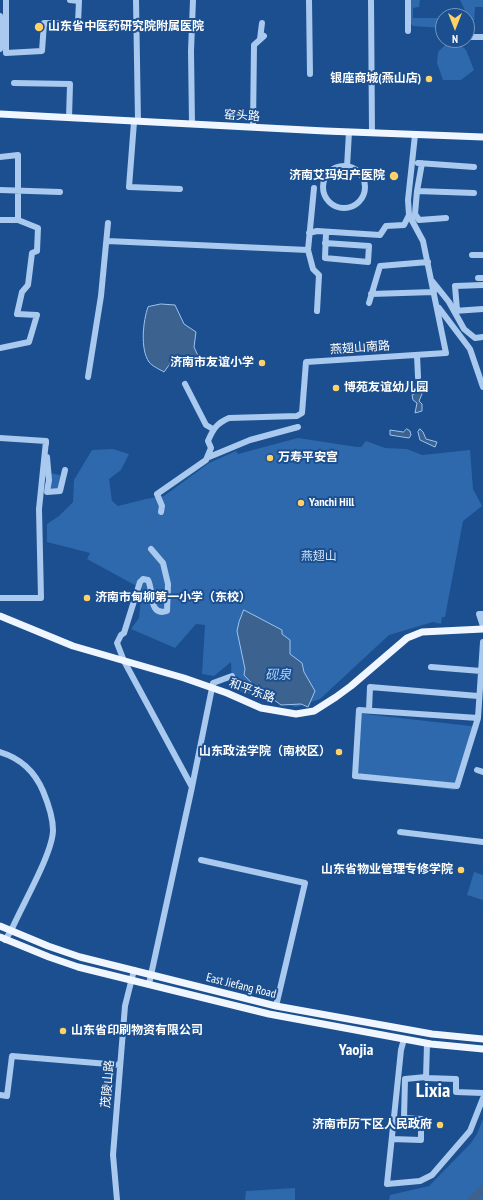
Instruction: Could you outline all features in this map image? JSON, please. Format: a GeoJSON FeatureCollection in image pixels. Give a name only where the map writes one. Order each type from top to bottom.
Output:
{"type":"FeatureCollection","features":[{"type":"Feature","properties":{"kind":"main road","name":"窑头路"},"geometry":{"type":"LineString","coordinates":[[0,114],[136,122],[483,137]]}},
{"type":"Feature","properties":{"kind":"main road","name":"和平东路"},"geometry":{"type":"LineString","coordinates":[[0,616],[73,646],[184,678],[261,708],[296,714],[314,710],[351,686],[407,638],[422,632],[483,629]]}},
{"type":"Feature","properties":{"kind":"main road","name":"East Jiefang Road"},"geometry":{"type":"LineString","coordinates":[[0,926],[80,957],[276,1006],[432,1034],[483,1039]]}},
{"type":"Feature","properties":{"kind":"main road","name":"East Jiefang Road"},"geometry":{"type":"LineString","coordinates":[[2,939],[78,967],[269,1014],[427,1044],[483,1049]]}},
{"type":"Feature","properties":{"kind":"street"},"geometry":{"type":"LineString","coordinates":[[6,0],[6,53],[42,52],[44,23],[78,23],[79,1],[70,0]]}},
{"type":"Feature","properties":{"kind":"street"},"geometry":{"type":"LineString","coordinates":[[136,0],[136,122],[129,187],[180,189]]}},
{"type":"Feature","properties":{"kind":"street"},"geometry":{"type":"LineString","coordinates":[[192,124],[191,51],[193,0]]}},
{"type":"Feature","properties":{"kind":"street"},"geometry":{"type":"LineString","coordinates":[[309,0],[310,74]]}},
{"type":"Feature","properties":{"kind":"street"},"geometry":{"type":"LineString","coordinates":[[371,0],[372,133]]}},
{"type":"Feature","properties":{"kind":"street"},"geometry":{"type":"LineString","coordinates":[[408,0],[408,31]]}},
{"type":"Feature","properties":{"kind":"street"},"geometry":{"type":"LineString","coordinates":[[0,16],[0,49]]}},
{"type":"Feature","properties":{"kind":"street"},"geometry":{"type":"LineString","coordinates":[[253,127],[254,46],[262,38],[262,23]]}},
{"type":"Feature","properties":{"kind":"street"},"geometry":{"type":"LineString","coordinates":[[14,83],[70,84],[69,118]]}},
{"type":"Feature","properties":{"kind":"street"},"geometry":{"type":"LineString","coordinates":[[347,166],[349,132]]}},
{"type":"Feature","properties":{"kind":"street","name":"燕翅山南路"},"geometry":{"type":"LineString","coordinates":[[213,429],[220,422],[229,418],[297,416],[302,413],[306,362],[446,353],[438,307],[423,241],[409,215],[408,200],[416,135]]}},
{"type":"Feature","properties":{"kind":"street"},"geometry":{"type":"LineString","coordinates":[[0,156],[18,155],[18,220]]}},
{"type":"Feature","properties":{"kind":"street"},"geometry":{"type":"LineString","coordinates":[[412,163],[474,167]]}},
{"type":"Feature","properties":{"kind":"street"},"geometry":{"type":"LineString","coordinates":[[422,163],[415,214],[419,220],[446,218]]}},
{"type":"Feature","properties":{"kind":"street"},"geometry":{"type":"LineString","coordinates":[[347,166],[359,173],[365,186],[361,199],[356,204],[343,208],[331,204],[326,198],[323,185],[325,179],[334,169],[347,166]]}},
{"type":"Feature","properties":{"kind":"street"},"geometry":{"type":"LineString","coordinates":[[314,188],[308,250],[313,269],[320,275],[317,311]]}},
{"type":"Feature","properties":{"kind":"street"},"geometry":{"type":"LineString","coordinates":[[0,190],[60,192]]}},
{"type":"Feature","properties":{"kind":"street"},"geometry":{"type":"LineString","coordinates":[[417,191],[474,193]]}},
{"type":"Feature","properties":{"kind":"street"},"geometry":{"type":"LineString","coordinates":[[309,233],[317,231],[380,234],[386,226],[404,225],[409,215]]}},
{"type":"Feature","properties":{"kind":"street"},"geometry":{"type":"LineString","coordinates":[[0,220],[18,220],[38,228],[37,251],[32,254],[28,285],[22,292],[17,314],[36,315],[29,342],[0,348]]}},
{"type":"Feature","properties":{"kind":"street"},"geometry":{"type":"LineString","coordinates":[[88,377],[101,296],[108,223]]}},
{"type":"Feature","properties":{"kind":"street"},"geometry":{"type":"LineString","coordinates":[[325,243],[368,246],[368,262],[325,258],[325,243],[326,233]]}},
{"type":"Feature","properties":{"kind":"street"},"geometry":{"type":"LineString","coordinates":[[107,241],[308,250]]}},
{"type":"Feature","properties":{"kind":"street"},"geometry":{"type":"LineString","coordinates":[[472,255],[483,255]]}},
{"type":"Feature","properties":{"kind":"street"},"geometry":{"type":"LineString","coordinates":[[369,303],[380,266],[428,262]]}},
{"type":"Feature","properties":{"kind":"street"},"geometry":{"type":"LineString","coordinates":[[432,281],[455,310],[464,329],[475,338],[483,337]]}},
{"type":"Feature","properties":{"kind":"street"},"geometry":{"type":"LineString","coordinates":[[455,310],[456,286],[483,285]]}},
{"type":"Feature","properties":{"kind":"street"},"geometry":{"type":"LineString","coordinates":[[372,294],[434,292]]}},
{"type":"Feature","properties":{"kind":"street"},"geometry":{"type":"LineString","coordinates":[[438,307],[470,348],[483,387]]}},
{"type":"Feature","properties":{"kind":"street"},"geometry":{"type":"LineString","coordinates":[[455,310],[483,309]]}},
{"type":"Feature","properties":{"kind":"street"},"geometry":{"type":"LineString","coordinates":[[417,355],[418,377]]}},
{"type":"Feature","properties":{"kind":"street"},"geometry":{"type":"LineString","coordinates":[[185,384],[206,425],[213,429],[208,441],[211,448],[209,457]]}},
{"type":"Feature","properties":{"kind":"street"},"geometry":{"type":"LineString","coordinates":[[161,512],[162,506],[157,494],[209,457],[250,440],[298,427]]}},
{"type":"Feature","properties":{"kind":"street"},"geometry":{"type":"LineString","coordinates":[[0,438],[46,441]]}},
{"type":"Feature","properties":{"kind":"street"},"geometry":{"type":"LineString","coordinates":[[46,441],[48,480],[47,492],[60,491],[65,470]]}},
{"type":"Feature","properties":{"kind":"street"},"geometry":{"type":"LineString","coordinates":[[0,598],[41,598],[39,509],[46,441]]}},
{"type":"Feature","properties":{"kind":"street"},"geometry":{"type":"LineString","coordinates":[[151,549],[163,563],[168,584],[168,611],[157,611],[154,608],[151,585],[148,580],[143,579],[140,582],[124,633],[121,635],[117,643],[124,661],[192,787]]}},
{"type":"Feature","properties":{"kind":"street"},"geometry":{"type":"LineString","coordinates":[[483,614],[479,614],[483,626]]}},
{"type":"Feature","properties":{"kind":"street"},"geometry":{"type":"LineString","coordinates":[[478,718],[359,710],[355,776],[457,786],[478,718],[483,642]]}},
{"type":"Feature","properties":{"kind":"street"},"geometry":{"type":"LineString","coordinates":[[431,667],[481,671]]}},
{"type":"Feature","properties":{"kind":"street"},"geometry":{"type":"LineString","coordinates":[[149,984],[213,683],[232,676]]}},
{"type":"Feature","properties":{"kind":"street"},"geometry":{"type":"LineString","coordinates":[[369,710],[370,687],[478,696]]}},
{"type":"Feature","properties":{"kind":"street"},"geometry":{"type":"LineString","coordinates":[[0,752],[13,756],[38,778],[49,807],[53,830],[49,849],[11,931],[2,939]]}},
{"type":"Feature","properties":{"kind":"street"},"geometry":{"type":"LineString","coordinates":[[400,832],[483,842]]}},
{"type":"Feature","properties":{"kind":"street"},"geometry":{"type":"LineString","coordinates":[[201,860],[305,883],[276,1006]]}},
{"type":"Feature","properties":{"kind":"street","name":"茂陵山路"},"geometry":{"type":"LineString","coordinates":[[117,1200],[113,1155],[125,1006],[134,970]]}},
{"type":"Feature","properties":{"kind":"street"},"geometry":{"type":"LineString","coordinates":[[404,1039],[401,1050],[387,1184],[420,1181],[432,1175],[470,1132],[483,1098]]}},
{"type":"Feature","properties":{"kind":"street"},"geometry":{"type":"LineString","coordinates":[[426,1077],[427,1044]]}},
{"type":"Feature","properties":{"kind":"street"},"geometry":{"type":"LineString","coordinates":[[0,1095],[7,1096],[12,1056],[120,1065]]}},
{"type":"Feature","properties":{"kind":"street"},"geometry":{"type":"LineString","coordinates":[[392,1140],[421,1140],[421,1119],[404,1118],[405,1079],[426,1077],[456,1080],[456,1092],[483,1093]]}},
{"type":"Feature","properties":{"kind":"green space"},"geometry":{"type":"Polygon","coordinates":[[[411,0],[420,0],[419,7],[413,8],[413,18],[435,18],[435,28],[413,26],[410,23],[411,0]]]}},
{"type":"Feature","properties":{"kind":"green space"},"geometry":{"type":"Polygon","coordinates":[[[460,0],[483,0],[483,7],[464,8],[460,0]]]}},
{"type":"Feature","properties":{"kind":"green space"},"geometry":{"type":"Polygon","coordinates":[[[442,48],[464,48],[474,70],[461,80],[443,80],[437,63],[438,52],[442,48]]]}},
{"type":"Feature","properties":{"kind":"green space","name":"燕翅山"},"geometry":{"type":"Polygon","coordinates":[[[298,438],[357,447],[361,447],[366,441],[385,448],[407,449],[422,455],[470,450],[473,489],[482,506],[463,521],[445,617],[442,617],[441,624],[433,622],[389,635],[320,699],[296,707],[232,689],[231,662],[214,676],[202,674],[205,625],[196,624],[175,648],[131,629],[139,618],[142,589],[87,559],[90,553],[47,542],[47,524],[59,516],[73,502],[74,480],[92,450],[113,449],[129,454],[121,470],[109,479],[112,501],[118,506],[164,496],[209,463],[236,451],[238,454],[298,438]]]}},
{"type":"Feature","properties":{"kind":"green space"},"geometry":{"type":"Polygon","coordinates":[[[50,473],[60,475],[59,489],[49,489],[50,473]]]}},
{"type":"Feature","properties":{"kind":"green space"},"geometry":{"type":"Polygon","coordinates":[[[356,713],[479,727],[455,790],[353,777],[356,713]]]}},
{"type":"Feature","properties":{"kind":"green space"},"geometry":{"type":"Polygon","coordinates":[[[474,872],[483,875],[483,900],[467,895],[474,872]]]}},
{"type":"Feature","properties":{"kind":"green space"},"geometry":{"type":"Polygon","coordinates":[[[483,1119],[483,1200],[389,1200],[390,1195],[429,1186],[471,1143],[477,1134],[483,1119]]]}},
{"type":"Feature","properties":{"kind":"green space"},"geometry":{"type":"Polygon","coordinates":[[[295,1188],[295,1200],[245,1200],[246,1191],[295,1188]]]}},
{"type":"Feature","properties":{"kind":"water"},"geometry":{"type":"Polygon","coordinates":[[[161,304],[175,305],[184,324],[196,332],[194,347],[201,362],[193,367],[172,361],[164,372],[149,362],[143,343],[146,313],[148,307],[161,304]]]}},
{"type":"Feature","properties":{"kind":"water"},"geometry":{"type":"Polygon","coordinates":[[[416,384],[420,386],[422,394],[419,401],[422,404],[422,411],[415,413],[417,403],[413,400],[412,395],[414,394],[416,384]]]}},
{"type":"Feature","properties":{"kind":"water"},"geometry":{"type":"Polygon","coordinates":[[[407,429],[410,431],[411,435],[409,438],[390,435],[390,430],[403,432],[407,429]]]}},
{"type":"Feature","properties":{"kind":"water"},"geometry":{"type":"Polygon","coordinates":[[[420,429],[426,439],[437,442],[435,447],[420,440],[418,432],[420,429]]]}},
{"type":"Feature","properties":{"kind":"water","name":"砚泉"},"geometry":{"type":"Polygon","coordinates":[[[244,610],[282,630],[282,634],[290,640],[290,654],[302,663],[304,672],[315,691],[308,707],[301,704],[281,705],[273,699],[269,702],[244,675],[245,669],[237,631],[244,610]]]}},
{"type":"Feature","properties":{"kind":"waterway"},"geometry":{"type":"LineString","coordinates":[[472,1200],[483,1189]]}},
{"type":"Feature","properties":{"kind":"place","name":"山东省中医药研究院附属医院"},"geometry":{"type":"Point","coordinates":[39,27]}},
{"type":"Feature","properties":{"kind":"place","name":"银座商城(燕山店)"},"geometry":{"type":"Point","coordinates":[429,79]}},
{"type":"Feature","properties":{"kind":"place","name":"济南艾玛妇产医院"},"geometry":{"type":"Point","coordinates":[394,176]}},
{"type":"Feature","properties":{"kind":"place","name":"济南市友谊小学"},"geometry":{"type":"Point","coordinates":[262,363]}},
{"type":"Feature","properties":{"kind":"place","name":"博苑友谊幼儿园"},"geometry":{"type":"Point","coordinates":[336,388]}},
{"type":"Feature","properties":{"kind":"place","name":"万寿平安宫"},"geometry":{"type":"Point","coordinates":[270,458]}},
{"type":"Feature","properties":{"kind":"place","name":"Yanchi Hill"},"geometry":{"type":"Point","coordinates":[301,503]}},
{"type":"Feature","properties":{"kind":"place","name":"济南市甸柳第一小学（东校）"},"geometry":{"type":"Point","coordinates":[87,598]}},
{"type":"Feature","properties":{"kind":"place","name":"山东政法学院（南校区）"},"geometry":{"type":"Point","coordinates":[339,752]}},
{"type":"Feature","properties":{"kind":"place","name":"山东省物业管理专修学院"},"geometry":{"type":"Point","coordinates":[461,870]}},
{"type":"Feature","properties":{"kind":"place","name":"山东省印刷物资有限公司"},"geometry":{"type":"Point","coordinates":[63,1031]}},
{"type":"Feature","properties":{"kind":"place","name":"济南市历下区人民政府"},"geometry":{"type":"Point","coordinates":[440,1125]}},
{"type":"Feature","properties":{"kind":"district","name":"Yaojia"},"geometry":{"type":"Point","coordinates":[356,1050]}},
{"type":"Feature","properties":{"kind":"district","name":"Lixia"},"geometry":{"type":"Point","coordinates":[433,1091]}}]}
